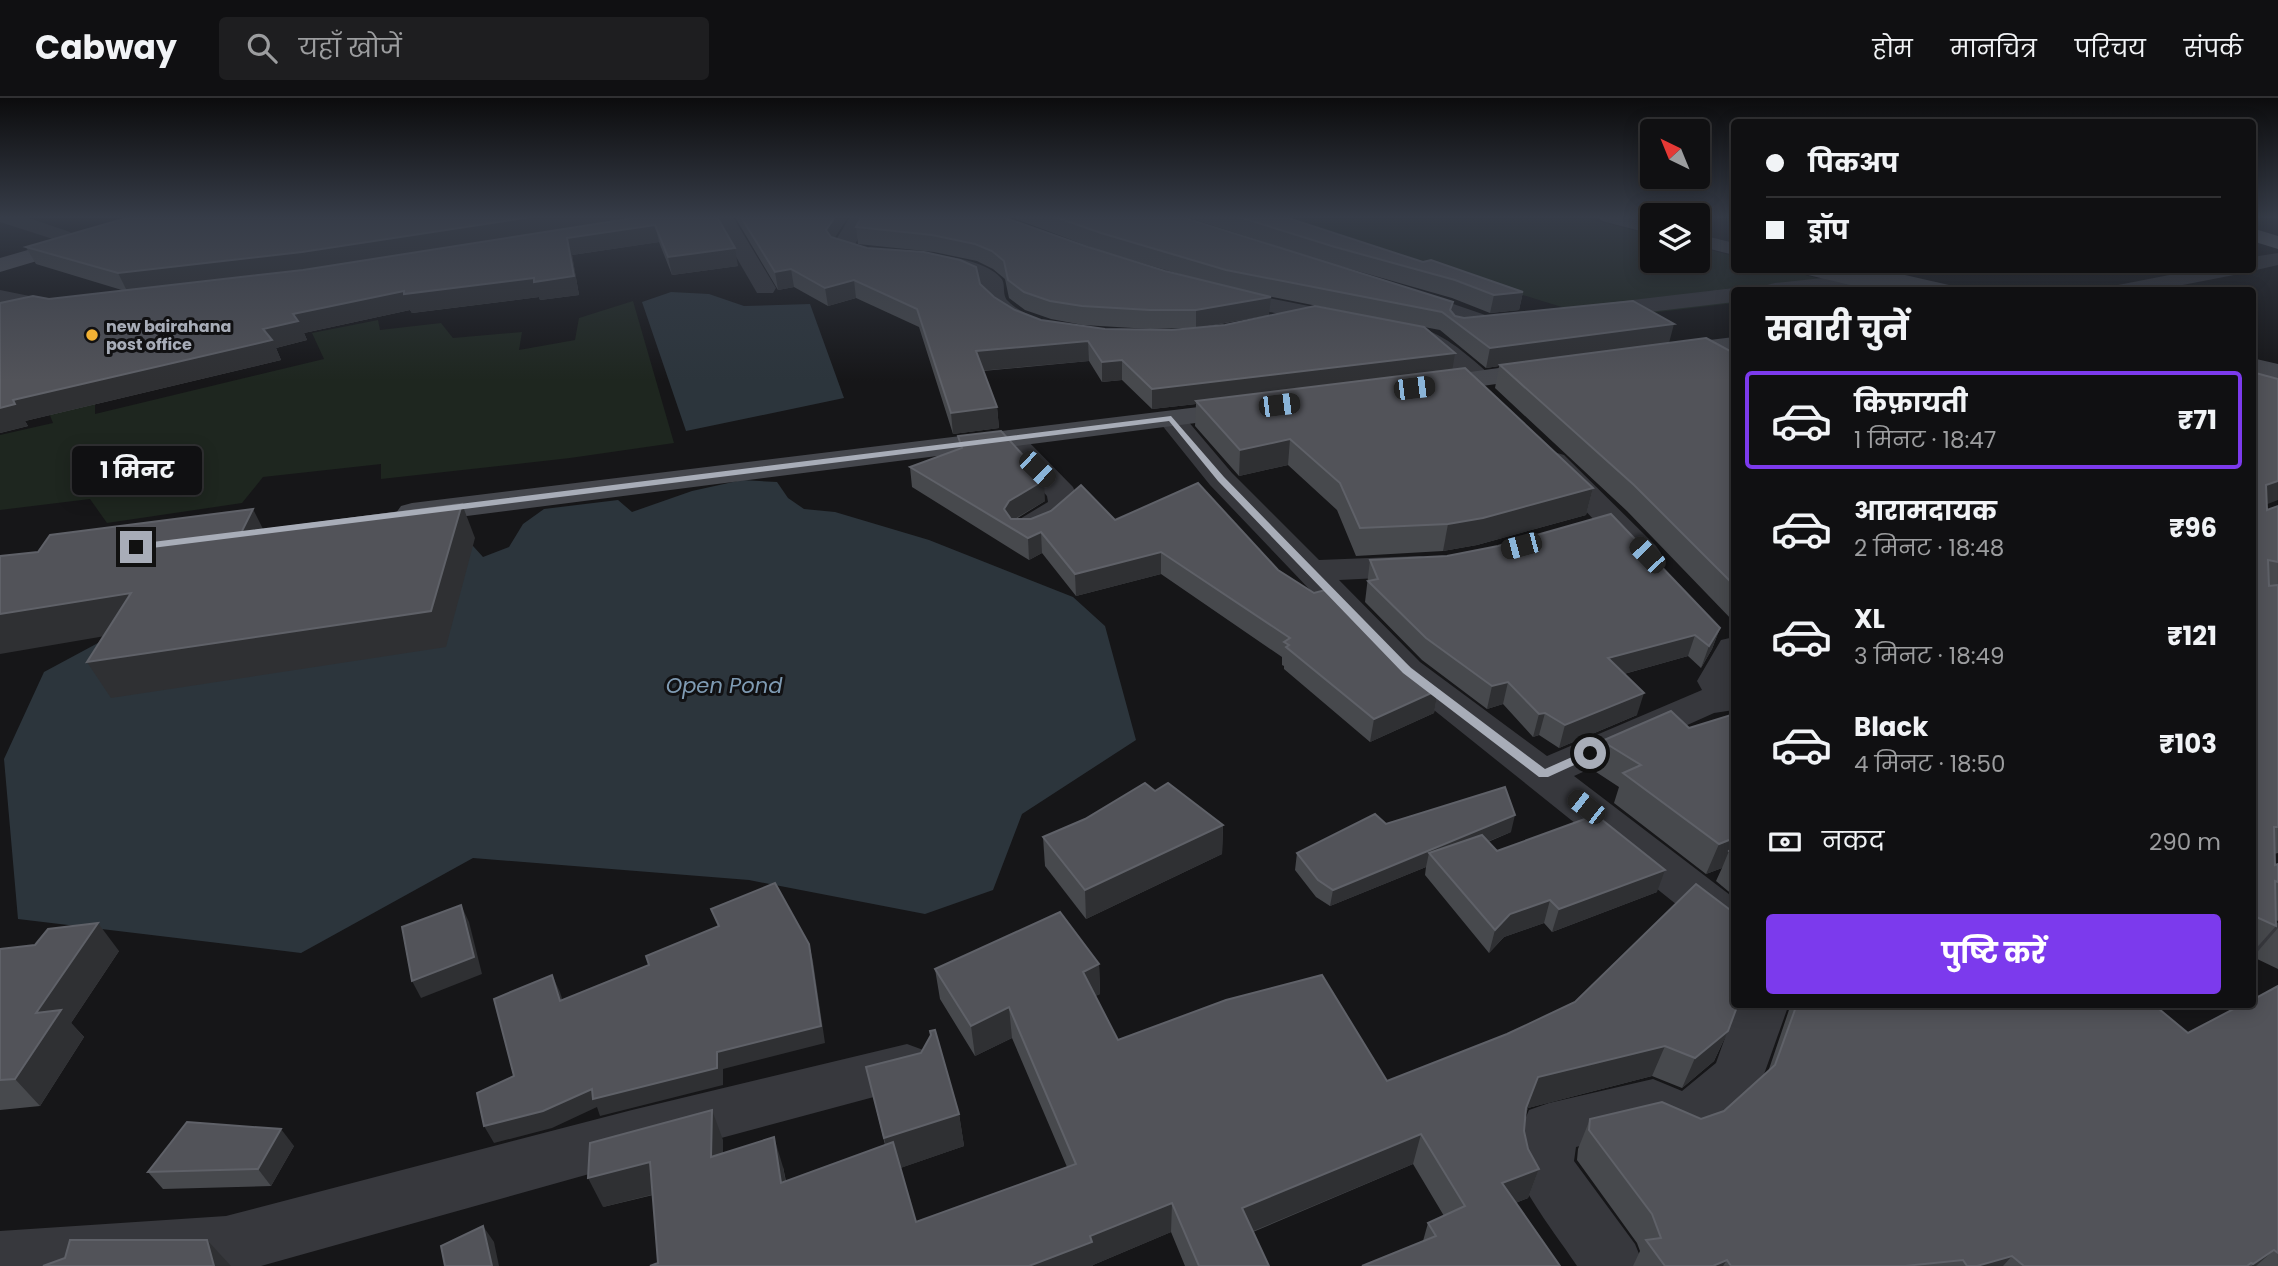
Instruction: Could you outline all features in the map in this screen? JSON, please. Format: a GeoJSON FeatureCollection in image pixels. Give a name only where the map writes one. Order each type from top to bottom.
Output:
{"type":"FeatureCollection","features":[{"type":"Feature","properties":{"kind":"street"},"geometry":{"type":"LineString","coordinates":[[755,272],[765,288]]}},
{"type":"Feature","properties":{"kind":"street"},"geometry":{"type":"LineString","coordinates":[[976,272],[992,281],[989,288],[992,297],[1017,320],[1050,332]]}},
{"type":"Feature","properties":{"kind":"street"},"geometry":{"type":"LineString","coordinates":[[2141,287],[2211,273]]}},
{"type":"Feature","properties":{"kind":"street"},"geometry":{"type":"LineString","coordinates":[[1222,275],[1197,285],[1271,307],[1362,323]]}},
{"type":"Feature","properties":{"kind":"street"},"geometry":{"type":"LineString","coordinates":[[1792,287],[1859,275],[1925,287]]}},
{"type":"Feature","properties":{"kind":"street"},"geometry":{"type":"LineString","coordinates":[[1859,275],[1891,287]]}},
{"type":"Feature","properties":{"kind":"street"},"geometry":{"type":"LineString","coordinates":[[1380,287],[1443,306],[1488,324]]}},
{"type":"Feature","properties":{"kind":"street"},"geometry":{"type":"LineString","coordinates":[[1571,314],[1731,295]]}},
{"type":"Feature","properties":{"kind":"street"},"geometry":{"type":"LineString","coordinates":[[0,297],[59,309],[84,306]]}},
{"type":"Feature","properties":{"kind":"street"},"geometry":{"type":"LineString","coordinates":[[1261,326],[1313,315]]}},
{"type":"Feature","properties":{"kind":"street"},"geometry":{"type":"LineString","coordinates":[[1428,339],[1516,320]]}},
{"type":"Feature","properties":{"kind":"street"},"geometry":{"type":"LineString","coordinates":[[1387,328],[1428,339],[1473,380],[1496,406]]}},
{"type":"Feature","properties":{"kind":"street"},"geometry":{"type":"LineString","coordinates":[[1648,356],[1731,345]]}},
{"type":"Feature","properties":{"kind":"street"},"geometry":{"type":"LineString","coordinates":[[1700,349],[1731,364]]}},
{"type":"Feature","properties":{"kind":"street"},"geometry":{"type":"LineString","coordinates":[[1401,390],[1582,365]]}},
{"type":"Feature","properties":{"kind":"street"},"geometry":{"type":"LineString","coordinates":[[2256,367],[2278,372]]}},
{"type":"Feature","properties":{"kind":"street"},"geometry":{"type":"LineString","coordinates":[[2256,379],[2278,384]]}},
{"type":"Feature","properties":{"kind":"street"},"geometry":{"type":"LineString","coordinates":[[387,516],[1279,405]]}},
{"type":"Feature","properties":{"kind":"street"},"geometry":{"type":"LineString","coordinates":[[1171,419],[1212,469],[1407,670],[1731,922]]}},
{"type":"Feature","properties":{"kind":"street"},"geometry":{"type":"LineString","coordinates":[[1010,439],[1062,494],[1064,503],[1055,513],[1024,530]]}},
{"type":"Feature","properties":{"kind":"street"},"geometry":{"type":"LineString","coordinates":[[1534,441],[1660,569]]}},
{"type":"Feature","properties":{"kind":"street"},"geometry":{"type":"LineString","coordinates":[[1577,531],[1614,520]]}},
{"type":"Feature","properties":{"kind":"street"},"geometry":{"type":"LineString","coordinates":[[1311,571],[1456,562]]}},
{"type":"Feature","properties":{"kind":"street"},"geometry":{"type":"LineString","coordinates":[[1728,641],[1716,681],[1731,702]]}},
{"type":"Feature","properties":{"kind":"street"},"geometry":{"type":"LineString","coordinates":[[1544,774],[1706,701],[1731,702]]}},
{"type":"Feature","properties":{"kind":"street"},"geometry":{"type":"LineString","coordinates":[[2256,934],[2278,944]]}},
{"type":"Feature","properties":{"kind":"street"},"geometry":{"type":"LineString","coordinates":[[1613,1266],[1545,1167],[1549,1128],[1653,1104],[1687,1121],[1738,1077],[1762,1008]]}},
{"type":"Feature","properties":{"kind":"street"},"geometry":{"type":"LineString","coordinates":[[0,1261],[226,1246],[632,1136],[907,1067]]}},
{"type":"Feature","properties":{"kind":"shaded area"},"geometry":{"type":"Polygon","coordinates":[[[1448,272],[1797,273],[1852,287],[1731,287],[1731,303],[1600,319],[1448,272]]]}},
{"type":"Feature","properties":{"kind":"shaded area"},"geometry":{"type":"Polygon","coordinates":[[[633,301],[674,443],[570,458],[381,479],[381,464],[263,477],[242,503],[107,523],[90,499],[0,510],[0,435],[53,423],[43,398],[95,385],[95,414],[324,359],[312,333],[378,320],[380,330],[441,323],[453,338],[522,332],[519,350],[575,340],[579,318],[633,301]]]}},
{"type":"Feature","properties":{"kind":"water"},"geometry":{"type":"Polygon","coordinates":[[[671,292],[709,294],[744,306],[810,304],[844,398],[686,431],[642,302],[671,292]]]}},
{"type":"Feature","properties":{"kind":"water","name":"Open Pond"},"geometry":{"type":"Polygon","coordinates":[[[742,480],[777,482],[788,498],[804,509],[835,512],[929,540],[1073,597],[1105,626],[1136,740],[1022,814],[993,890],[925,914],[749,880],[473,858],[301,953],[18,919],[4,759],[44,672],[150,615],[464,536],[483,557],[509,547],[523,524],[544,509],[618,500],[632,512],[692,491],[742,480]]]}},
{"type":"Feature","properties":{"kind":"building"},"geometry":{"type":"Polygon","coordinates":[[[290,272],[573,272],[574,276],[534,282],[534,278],[404,294],[404,291],[293,314],[298,321],[263,329],[272,340],[13,400],[15,404],[0,408],[0,303],[33,296],[49,299],[290,272]]]}},
{"type":"Feature","properties":{"kind":"building"},"geometry":{"type":"Polygon","coordinates":[[[795,272],[977,272],[980,284],[1015,310],[1041,320],[1105,329],[1172,330],[1225,325],[1315,306],[1424,327],[1455,353],[1152,389],[1122,360],[1102,362],[1088,341],[976,351],[997,407],[951,413],[917,309],[854,280],[825,288],[795,272]]]}},
{"type":"Feature","properties":{"kind":"building"},"geometry":{"type":"Polygon","coordinates":[[[1006,272],[1167,272],[1271,297],[1196,310],[1082,306],[1050,301],[1024,292],[1008,280],[1006,272]]]}},
{"type":"Feature","properties":{"kind":"building"},"geometry":{"type":"Polygon","coordinates":[[[1234,272],[1356,272],[1453,302],[1450,310],[1455,316],[1464,318],[1633,301],[1674,324],[1490,348],[1442,312],[1234,272]]]}},
{"type":"Feature","properties":{"kind":"building"},"geometry":{"type":"Polygon","coordinates":[[[1424,272],[1464,272],[1523,292],[1494,295],[1424,272]]]}},
{"type":"Feature","properties":{"kind":"building"},"geometry":{"type":"Polygon","coordinates":[[[1706,338],[1731,351],[1731,582],[1634,485],[1500,365],[1706,338]]]}},
{"type":"Feature","properties":{"kind":"building"},"geometry":{"type":"Polygon","coordinates":[[[1465,368],[1593,488],[1483,518],[1448,524],[1360,528],[1340,483],[1290,439],[1240,450],[1196,401],[1465,368]]]}},
{"type":"Feature","properties":{"kind":"building"},"geometry":{"type":"Polygon","coordinates":[[[2256,373],[2278,379],[2278,481],[2266,485],[2267,510],[2278,506],[2278,562],[2268,560],[2269,586],[2278,585],[2278,827],[2274,827],[2275,865],[2278,864],[2278,882],[2275,881],[2276,926],[2256,917],[2256,373]]]}},
{"type":"Feature","properties":{"kind":"building"},"geometry":{"type":"Polygon","coordinates":[[[1001,431],[1044,480],[1009,501],[1004,509],[1011,519],[1031,519],[1051,511],[1081,485],[1115,520],[1198,483],[1278,570],[1314,593],[1329,589],[1396,657],[1438,690],[1374,719],[1286,647],[1289,645],[1284,642],[1290,638],[1161,552],[1075,574],[1041,532],[1028,538],[910,467],[962,448],[958,436],[1001,431]]]}},
{"type":"Feature","properties":{"kind":"building"},"geometry":{"type":"Polygon","coordinates":[[[462,504],[431,611],[87,662],[131,593],[0,614],[0,556],[38,552],[50,535],[253,509],[241,533],[462,504]]]}},
{"type":"Feature","properties":{"kind":"building"},"geometry":{"type":"Polygon","coordinates":[[[1611,514],[1720,628],[1709,646],[1695,635],[1608,658],[1644,693],[1565,725],[1545,713],[1539,714],[1508,682],[1492,686],[1426,638],[1368,581],[1378,579],[1370,560],[1447,556],[1498,546],[1611,514]]]}},
{"type":"Feature","properties":{"kind":"building"},"geometry":{"type":"Polygon","coordinates":[[[1671,711],[1689,728],[1731,715],[1731,839],[1719,844],[1623,773],[1641,765],[1602,741],[1671,711]]]}},
{"type":"Feature","properties":{"kind":"building"},"geometry":{"type":"Polygon","coordinates":[[[1145,783],[1155,791],[1168,783],[1223,825],[1085,890],[1043,837],[1085,819],[1145,783]]]}},
{"type":"Feature","properties":{"kind":"building"},"geometry":{"type":"Polygon","coordinates":[[[1505,787],[1515,815],[1333,890],[1318,880],[1297,853],[1375,814],[1386,824],[1505,787]]]}},
{"type":"Feature","properties":{"kind":"building"},"geometry":{"type":"Polygon","coordinates":[[[1596,815],[1665,870],[1559,909],[1550,900],[1510,914],[1495,930],[1429,853],[1482,835],[1497,851],[1596,815]]]}},
{"type":"Feature","properties":{"kind":"building"},"geometry":{"type":"Polygon","coordinates":[[[775,883],[809,944],[821,1026],[717,1052],[717,1068],[593,1099],[592,1089],[543,1111],[484,1126],[477,1093],[514,1076],[494,999],[552,975],[560,1001],[649,965],[646,956],[719,926],[711,909],[775,883]]]}},
{"type":"Feature","properties":{"kind":"building"},"geometry":{"type":"Polygon","coordinates":[[[1696,884],[1731,909],[1731,1008],[1737,1008],[1728,1031],[1695,1058],[1665,1046],[1538,1077],[1526,1108],[1524,1131],[1528,1149],[1539,1169],[1502,1183],[1560,1266],[1362,1266],[1436,1236],[1428,1223],[1465,1206],[1421,1134],[1242,1208],[1269,1266],[1199,1266],[1172,1203],[1090,1236],[1092,1242],[1029,1266],[650,1266],[658,1263],[650,1162],[588,1178],[590,1143],[712,1110],[711,1157],[774,1137],[781,1183],[893,1142],[916,1222],[1076,1164],[1009,1007],[971,1026],[935,969],[1060,912],[1099,964],[1083,972],[1118,1040],[1226,1000],[1322,975],[1387,1081],[1507,1034],[1575,1002],[1696,884]]]}},
{"type":"Feature","properties":{"kind":"building"},"geometry":{"type":"Polygon","coordinates":[[[461,905],[474,957],[412,981],[402,927],[461,905]]]}},
{"type":"Feature","properties":{"kind":"building"},"geometry":{"type":"Polygon","coordinates":[[[98,923],[36,1013],[61,1010],[15,1079],[0,1080],[0,949],[35,945],[48,929],[98,923]]]}},
{"type":"Feature","properties":{"kind":"building"},"geometry":{"type":"Polygon","coordinates":[[[2278,986],[2278,1253],[2274,1250],[2247,1266],[2024,1266],[2012,1256],[1977,1266],[1967,1266],[1963,1260],[1905,1266],[1731,1266],[1727,1260],[1713,1266],[1665,1266],[1646,1240],[1661,1238],[1652,1214],[1589,1130],[1590,1119],[1662,1102],[1701,1119],[1724,1111],[1775,1065],[1796,1008],[2158,1008],[2188,1033],[2235,1008],[2256,1008],[2256,998],[2278,986]]]}},
{"type":"Feature","properties":{"kind":"building"},"geometry":{"type":"Polygon","coordinates":[[[935,1030],[959,1114],[884,1138],[866,1067],[921,1053],[931,1035],[930,1031],[935,1030]]]}},
{"type":"Feature","properties":{"kind":"building"},"geometry":{"type":"Polygon","coordinates":[[[187,1122],[281,1129],[258,1169],[148,1172],[187,1122]]]}},
{"type":"Feature","properties":{"kind":"building"},"geometry":{"type":"Polygon","coordinates":[[[483,1226],[492,1266],[445,1266],[441,1246],[483,1226]]]}},
{"type":"Feature","properties":{"kind":"building"},"geometry":{"type":"Polygon","coordinates":[[[70,1240],[207,1240],[214,1266],[43,1266],[65,1258],[70,1240]]]}},
{"type":"Feature","properties":{"kind":"place","name":"new bairahana post office"},"geometry":{"type":"Point","coordinates":[92,335]}},
{"type":"Feature","properties":{"kind":"route"},"geometry":{"type":"LineString","coordinates":[[136,547],[1171,419],[1221,479],[1407,670],[1544,774],[1590,753]]}}]}
